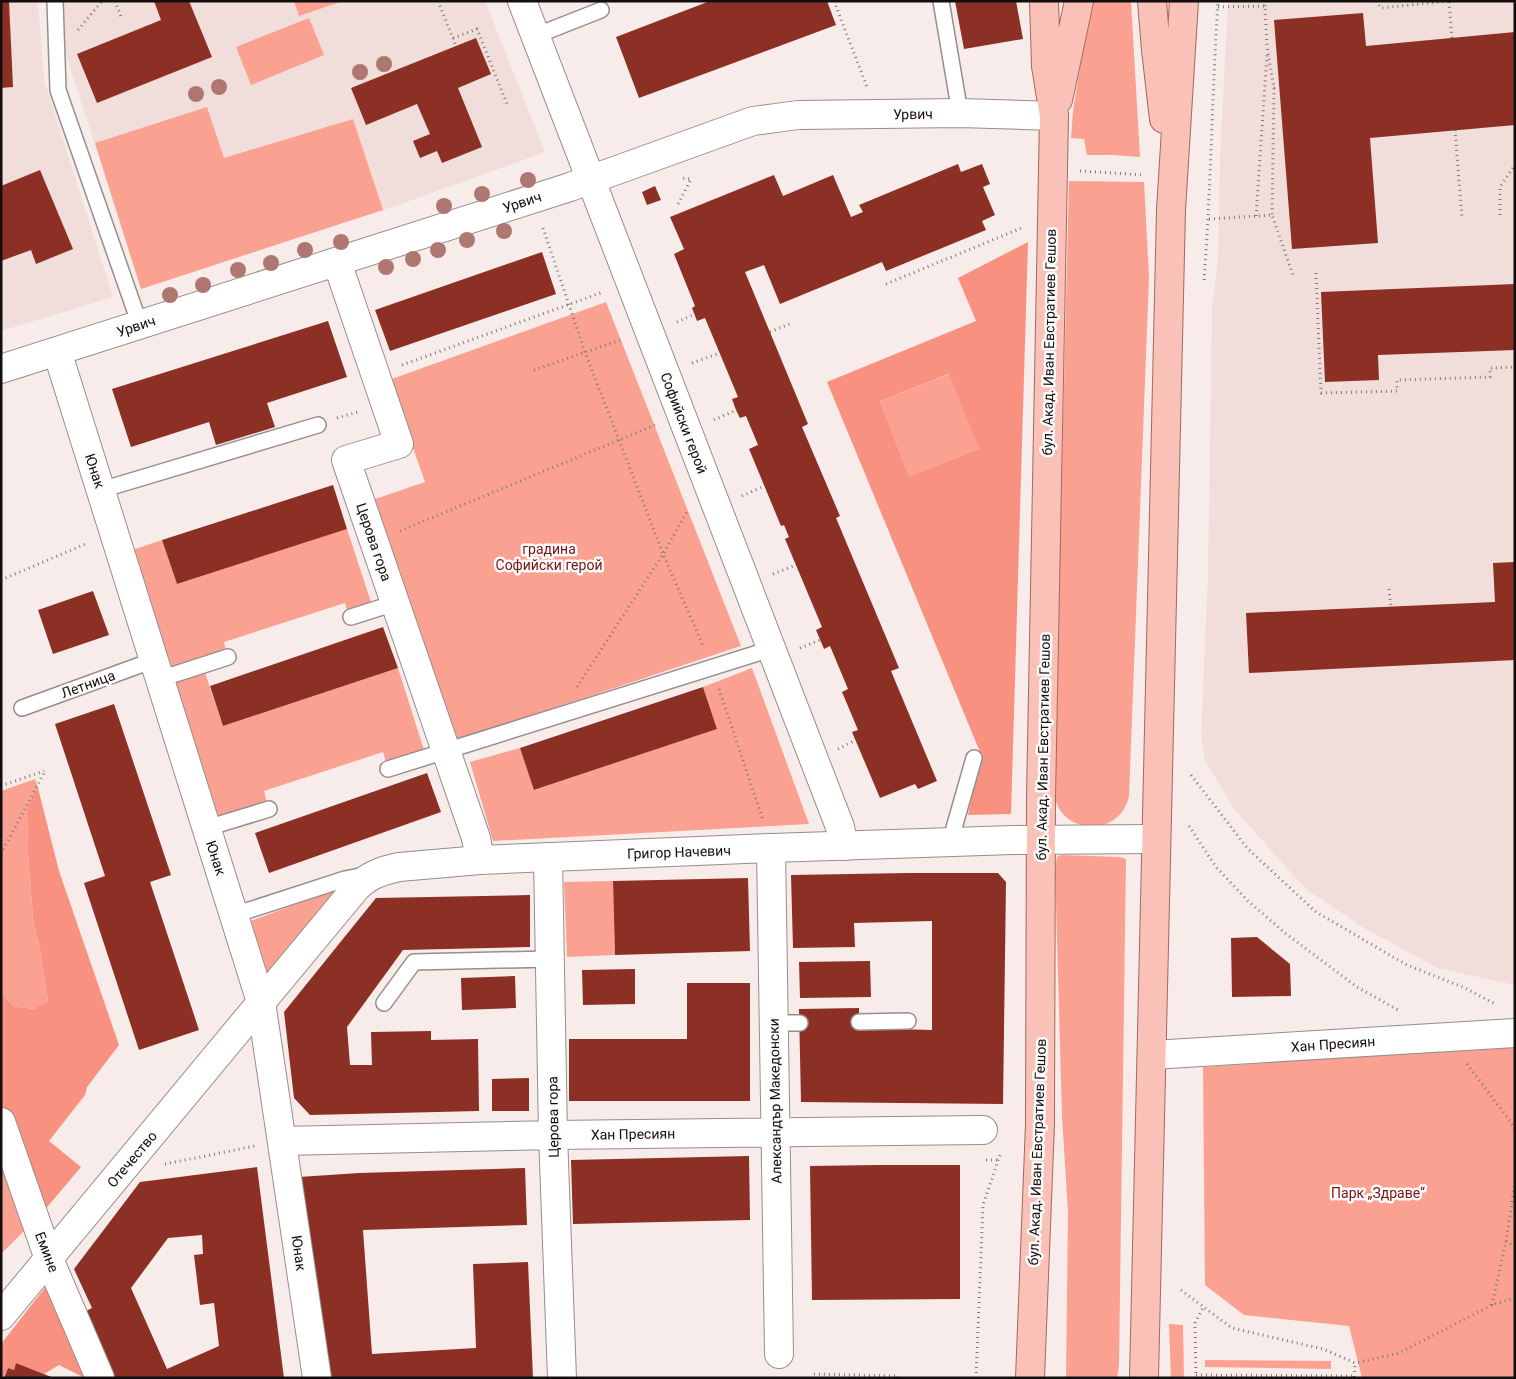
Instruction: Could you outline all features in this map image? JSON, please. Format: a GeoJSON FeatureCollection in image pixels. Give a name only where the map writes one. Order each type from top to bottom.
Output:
{"type":"FeatureCollection","features":[{"type":"Feature","properties":{"kind":"main road","name":"бул. Акад. Иван Евстратиев Гешов"},"geometry":{"type":"LineString","coordinates":[[1030,1378],[1040,1124],[1041,840],[1054,116],[1046,66],[1044,1]]}},
{"type":"Feature","properties":{"kind":"main road","name":"бул. Акад. Иван Евстратиев Гешов"},"geometry":{"type":"LineString","coordinates":[[1054,116],[1079,1]]}},
{"type":"Feature","properties":{"kind":"main road"},"geometry":{"type":"LineString","coordinates":[[1152,1],[1172,188]]}},
{"type":"Feature","properties":{"kind":"main road"},"geometry":{"type":"LineString","coordinates":[[1144,1378],[1172,188],[1184,1]]}},
{"type":"Feature","properties":{"kind":"street","name":"Софийски герой"},"geometry":{"type":"LineString","coordinates":[[522,1],[591,180],[784,649],[840,827],[844,846]]}},
{"type":"Feature","properties":{"kind":"street","name":"Урвич"},"geometry":{"type":"LineString","coordinates":[[1,369],[591,180],[753,121],[798,115],[960,112],[1054,116]]}},
{"type":"Feature","properties":{"kind":"street","name":"Церова гора"},"geometry":{"type":"LineString","coordinates":[[336,262],[399,444],[346,460],[476,838],[480,860]]}},
{"type":"Feature","properties":{"kind":"street","name":"Юнак"},"geometry":{"type":"LineString","coordinates":[[57,351],[262,1002],[317,1378]]}},
{"type":"Feature","properties":{"kind":"street","name":"Григор Начевич"},"geometry":{"type":"LineString","coordinates":[[262,1002],[366,878],[379,872],[399,867],[480,860],[771,848],[950,842],[1156,839]]}},
{"type":"Feature","properties":{"kind":"street","name":"Александър Македонски"},"geometry":{"type":"LineString","coordinates":[[771,848],[779,1354]]}},
{"type":"Feature","properties":{"kind":"street","name":"Церова гора"},"geometry":{"type":"LineString","coordinates":[[548,857],[553,1135],[562,1378]]}},
{"type":"Feature","properties":{"kind":"street","name":"Отечество"},"geometry":{"type":"LineString","coordinates":[[1,1316],[262,1002]]}},
{"type":"Feature","properties":{"kind":"street","name":"Хан Пресиян"},"geometry":{"type":"LineString","coordinates":[[1152,1055],[1515,1033]]}},
{"type":"Feature","properties":{"kind":"street","name":"Емине"},"geometry":{"type":"LineString","coordinates":[[1,1122],[49,1259],[100,1378]]}},
{"type":"Feature","properties":{"kind":"street","name":"Хан Пресиян"},"geometry":{"type":"LineString","coordinates":[[282,1141],[553,1135],[983,1130]]}},
{"type":"Feature","properties":{"kind":"lane"},"geometry":{"type":"LineString","coordinates":[[55,1],[58,90],[140,325]]}},
{"type":"Feature","properties":{"kind":"lane"},"geometry":{"type":"LineString","coordinates":[[941,1],[960,112]]}},
{"type":"Feature","properties":{"kind":"lane"},"geometry":{"type":"LineString","coordinates":[[535,36],[601,10]]}},
{"type":"Feature","properties":{"kind":"lane"},"geometry":{"type":"LineString","coordinates":[[100,490],[318,425]]}},
{"type":"Feature","properties":{"kind":"lane"},"geometry":{"type":"LineString","coordinates":[[351,617],[395,603]]}},
{"type":"Feature","properties":{"kind":"lane"},"geometry":{"type":"LineString","coordinates":[[388,769],[712,668],[784,649]]}},
{"type":"Feature","properties":{"kind":"lane","name":"Летница"},"geometry":{"type":"LineString","coordinates":[[22,708],[157,669],[228,657]]}},
{"type":"Feature","properties":{"kind":"lane"},"geometry":{"type":"LineString","coordinates":[[950,842],[974,758]]}},
{"type":"Feature","properties":{"kind":"lane"},"geometry":{"type":"LineString","coordinates":[[207,828],[269,809]]}},
{"type":"Feature","properties":{"kind":"lane"},"geometry":{"type":"LineString","coordinates":[[234,915],[346,879],[379,872]]}},
{"type":"Feature","properties":{"kind":"lane"},"geometry":{"type":"LineString","coordinates":[[384,1003],[414,962],[549,959]]}},
{"type":"Feature","properties":{"kind":"lane"},"geometry":{"type":"LineString","coordinates":[[859,1022],[908,1021]]}},
{"type":"Feature","properties":{"kind":"lane"},"geometry":{"type":"LineString","coordinates":[[773,1023],[800,1023]]}},
{"type":"Feature","properties":{"kind":"path"},"geometry":{"type":"LineString","coordinates":[[78,30],[102,1]]}},
{"type":"Feature","properties":{"kind":"path"},"geometry":{"type":"LineString","coordinates":[[115,1],[121,17]]}},
{"type":"Feature","properties":{"kind":"path"},"geometry":{"type":"LineString","coordinates":[[438,1],[456,46]]}},
{"type":"Feature","properties":{"kind":"path"},"geometry":{"type":"LineString","coordinates":[[834,1],[867,88]]}},
{"type":"Feature","properties":{"kind":"path"},"geometry":{"type":"LineString","coordinates":[[1204,280],[1209,219],[1212,108],[1218,7],[1216,1]]}},
{"type":"Feature","properties":{"kind":"path"},"geometry":{"type":"LineString","coordinates":[[1267,1],[1265,6],[1268,47],[1274,88],[1272,215],[1293,275]]}},
{"type":"Feature","properties":{"kind":"path"},"geometry":{"type":"LineString","coordinates":[[1376,1],[1381,8],[1449,2],[1452,39]]}},
{"type":"Feature","properties":{"kind":"path"},"geometry":{"type":"LineString","coordinates":[[1218,7],[1265,6]]}},
{"type":"Feature","properties":{"kind":"path"},"geometry":{"type":"LineString","coordinates":[[453,38],[477,29],[507,104]]}},
{"type":"Feature","properties":{"kind":"path"},"geometry":{"type":"LineString","coordinates":[[1256,216],[1268,47]]}},
{"type":"Feature","properties":{"kind":"path"},"geometry":{"type":"LineString","coordinates":[[1274,88],[1279,87]]}},
{"type":"Feature","properties":{"kind":"path"},"geometry":{"type":"LineString","coordinates":[[1454,130],[1462,218]]}},
{"type":"Feature","properties":{"kind":"path"},"geometry":{"type":"LineString","coordinates":[[1500,215],[1500,187],[1515,165]]}},
{"type":"Feature","properties":{"kind":"path"},"geometry":{"type":"LineString","coordinates":[[1072,171],[1144,175]]}},
{"type":"Feature","properties":{"kind":"path"},"geometry":{"type":"LineString","coordinates":[[1209,219],[1272,215]]}},
{"type":"Feature","properties":{"kind":"path"},"geometry":{"type":"LineString","coordinates":[[886,284],[1025,226]]}},
{"type":"Feature","properties":{"kind":"path"},"geometry":{"type":"LineString","coordinates":[[543,228],[585,352],[663,554],[712,668],[771,848]]}},
{"type":"Feature","properties":{"kind":"path"},"geometry":{"type":"LineString","coordinates":[[1316,274],[1320,393],[1397,391],[1397,380],[1490,377],[1490,368],[1515,367]]}},
{"type":"Feature","properties":{"kind":"path"},"geometry":{"type":"LineString","coordinates":[[376,375],[610,289]]}},
{"type":"Feature","properties":{"kind":"path"},"geometry":{"type":"LineString","coordinates":[[677,322],[695,314]]}},
{"type":"Feature","properties":{"kind":"path"},"geometry":{"type":"LineString","coordinates":[[770,332],[792,323]]}},
{"type":"Feature","properties":{"kind":"path"},"geometry":{"type":"LineString","coordinates":[[534,370],[629,336]]}},
{"type":"Feature","properties":{"kind":"path"},"geometry":{"type":"LineString","coordinates":[[692,363],[720,353]]}},
{"type":"Feature","properties":{"kind":"path"},"geometry":{"type":"LineString","coordinates":[[318,425],[385,403]]}},
{"type":"Feature","properties":{"kind":"path"},"geometry":{"type":"LineString","coordinates":[[713,420],[736,410]]}},
{"type":"Feature","properties":{"kind":"path"},"geometry":{"type":"LineString","coordinates":[[374,542],[619,438],[663,422]]}},
{"type":"Feature","properties":{"kind":"path"},"geometry":{"type":"LineString","coordinates":[[741,497],[764,486]]}},
{"type":"Feature","properties":{"kind":"path"},"geometry":{"type":"LineString","coordinates":[[558,717],[663,554],[690,508]]}},
{"type":"Feature","properties":{"kind":"path"},"geometry":{"type":"LineString","coordinates":[[1,580],[114,532]]}},
{"type":"Feature","properties":{"kind":"path"},"geometry":{"type":"LineString","coordinates":[[771,575],[796,565]]}},
{"type":"Feature","properties":{"kind":"path"},"geometry":{"type":"LineString","coordinates":[[1389,589],[1391,607]]}},
{"type":"Feature","properties":{"kind":"path"},"geometry":{"type":"LineString","coordinates":[[784,649],[820,640]]}},
{"type":"Feature","properties":{"kind":"path"},"geometry":{"type":"LineString","coordinates":[[833,751],[856,740]]}},
{"type":"Feature","properties":{"kind":"path"},"geometry":{"type":"LineString","coordinates":[[1,786],[45,771],[1,854]]}},
{"type":"Feature","properties":{"kind":"path"},"geometry":{"type":"LineString","coordinates":[[1191,775],[1248,850],[1316,912],[1407,965],[1465,988],[1498,1005]]}},
{"type":"Feature","properties":{"kind":"path"},"geometry":{"type":"LineString","coordinates":[[1190,826],[1216,867],[1248,901],[1357,988],[1398,1011]]}},
{"type":"Feature","properties":{"kind":"path"},"geometry":{"type":"LineString","coordinates":[[1446,1037],[1515,1130]]}},
{"type":"Feature","properties":{"kind":"path"},"geometry":{"type":"LineString","coordinates":[[189,1159],[282,1141]]}},
{"type":"Feature","properties":{"kind":"path"},"geometry":{"type":"LineString","coordinates":[[976,1378],[983,1205],[1001,1151]]}},
{"type":"Feature","properties":{"kind":"path"},"geometry":{"type":"LineString","coordinates":[[1492,1305],[1506,1241],[1515,1182]]}},
{"type":"Feature","properties":{"kind":"path"},"geometry":{"type":"LineString","coordinates":[[1506,1241],[1515,1247]]}},
{"type":"Feature","properties":{"kind":"path"},"geometry":{"type":"LineString","coordinates":[[1181,1290],[1232,1328],[1323,1349],[1355,1362],[1399,1353],[1492,1305],[1515,1298]]}},
{"type":"Feature","properties":{"kind":"path"},"geometry":{"type":"LineString","coordinates":[[1203,1308],[1196,1323],[1196,1376],[1354,1377],[1355,1362]]}},
{"type":"Feature","properties":{"kind":"path"},"geometry":{"type":"LineString","coordinates":[[812,1378],[813,1374],[898,1376],[898,1378]]}},
{"type":"Feature","properties":{"kind":"shaded area"},"geometry":{"type":"Polygon","coordinates":[[[1,1],[38,1],[44,80],[113,297],[1,331],[1,1]]]}},
{"type":"Feature","properties":{"kind":"shaded area"},"geometry":{"type":"Polygon","coordinates":[[[64,1],[485,1],[545,152],[404,203],[141,289],[66,54],[64,1]]]}},
{"type":"Feature","properties":{"kind":"shaded area"},"geometry":{"type":"Polygon","coordinates":[[[1228,1],[1515,1],[1515,985],[1438,968],[1364,928],[1306,889],[1235,810],[1205,760],[1201,736],[1208,576],[1212,309],[1218,260],[1220,158],[1228,1]]]}},
{"type":"Feature","properties":{"kind":"shaded area"},"geometry":{"type":"Polygon","coordinates":[[[1028,242],[1011,814],[968,815],[980,752],[827,382],[976,321],[958,278],[1028,242]],[[949,374],[880,401],[909,476],[979,449],[949,374]]]}},
{"type":"Feature","properties":{"kind":"shaded area"},"geometry":{"type":"Polygon","coordinates":[[[38,788],[59,871],[119,1045],[87,1087],[85,1095],[49,1141],[81,1167],[38,1218],[1,1108],[1,992],[13,1006],[34,1009],[48,1001],[33,919],[28,852],[27,808],[38,788]]]}},
{"type":"Feature","properties":{"kind":"shaded area"},"geometry":{"type":"Polygon","coordinates":[[[47,1285],[85,1378],[59,1365],[44,1374],[16,1363],[14,1370],[8,1368],[4,1377],[1,1376],[1,1344],[47,1285]]]}},
{"type":"Feature","properties":{"kind":"green space"},"geometry":{"type":"Polygon","coordinates":[[[294,1],[343,1],[299,16],[294,1]]]}},
{"type":"Feature","properties":{"kind":"green space"},"geometry":{"type":"Polygon","coordinates":[[[1090,1],[1131,1],[1140,157],[1087,155],[1084,139],[1071,138],[1073,111],[1090,1]]]}},
{"type":"Feature","properties":{"kind":"green space"},"geometry":{"type":"Polygon","coordinates":[[[309,18],[324,55],[251,85],[236,47],[309,18]]]}},
{"type":"Feature","properties":{"kind":"green space"},"geometry":{"type":"Polygon","coordinates":[[[207,107],[224,158],[353,119],[383,210],[141,289],[95,143],[207,107]]]}},
{"type":"Feature","properties":{"kind":"green space"},"geometry":{"type":"Polygon","coordinates":[[[1069,181],[1144,182],[1149,277],[1129,796],[1124,809],[1115,819],[1104,825],[1091,826],[1079,824],[1068,818],[1059,808],[1054,794],[1069,181]]]}},
{"type":"Feature","properties":{"kind":"green space","name":"градина Софийски герой"},"geometry":{"type":"Polygon","coordinates":[[[606,302],[741,646],[454,741],[375,499],[425,482],[389,380],[606,302]]]}},
{"type":"Feature","properties":{"kind":"green space"},"geometry":{"type":"Polygon","coordinates":[[[950,374],[979,449],[909,476],[880,401],[950,374]]]}},
{"type":"Feature","properties":{"kind":"green space"},"geometry":{"type":"Polygon","coordinates":[[[347,529],[371,602],[347,610],[345,603],[224,642],[226,650],[170,668],[132,550],[162,540],[177,584],[347,529]]]}},
{"type":"Feature","properties":{"kind":"green space"},"geometry":{"type":"Polygon","coordinates":[[[398,668],[424,750],[386,762],[383,752],[264,791],[267,803],[218,819],[172,680],[204,670],[223,726],[398,668]]]}},
{"type":"Feature","properties":{"kind":"green space"},"geometry":{"type":"Polygon","coordinates":[[[752,668],[809,824],[493,841],[470,762],[520,748],[535,790],[717,729],[703,687],[752,668]]]}},
{"type":"Feature","properties":{"kind":"green space"},"geometry":{"type":"Polygon","coordinates":[[[35,779],[38,788],[27,808],[28,852],[33,919],[48,1001],[35,1009],[13,1006],[1,992],[1,791],[35,779]]]}},
{"type":"Feature","properties":{"kind":"green space"},"geometry":{"type":"Polygon","coordinates":[[[1061,855],[1120,857],[1126,859],[1119,1365],[1117,1378],[1066,1378],[1068,1212],[1062,1116],[1055,869],[1057,857],[1061,855]]]}},
{"type":"Feature","properties":{"kind":"green space"},"geometry":{"type":"Polygon","coordinates":[[[613,881],[615,955],[567,957],[564,882],[613,881]]]}},
{"type":"Feature","properties":{"kind":"green space"},"geometry":{"type":"Polygon","coordinates":[[[345,886],[266,980],[248,922],[345,886]]]}},
{"type":"Feature","properties":{"kind":"green space","name":"Парк „Здраве“"},"geometry":{"type":"Polygon","coordinates":[[[1515,1047],[1515,1378],[1362,1378],[1349,1326],[1244,1315],[1205,1285],[1203,1067],[1515,1047]]]}},
{"type":"Feature","properties":{"kind":"green space"},"geometry":{"type":"Polygon","coordinates":[[[1,1154],[26,1229],[1,1254],[1,1154]]]}},
{"type":"Feature","properties":{"kind":"green space"},"geometry":{"type":"Polygon","coordinates":[[[1169,1324],[1183,1325],[1184,1378],[1171,1378],[1169,1324]]]}},
{"type":"Feature","properties":{"kind":"green space"},"geometry":{"type":"Polygon","coordinates":[[[1205,1360],[1331,1361],[1331,1369],[1205,1367],[1205,1360]]]}},
{"type":"Feature","properties":{"kind":"building"},"geometry":{"type":"Polygon","coordinates":[[[1,1],[9,1],[13,87],[1,88],[1,1]]]}},
{"type":"Feature","properties":{"kind":"building"},"geometry":{"type":"Polygon","coordinates":[[[154,1],[189,1],[212,57],[97,103],[77,54],[161,20],[154,1]]]}},
{"type":"Feature","properties":{"kind":"building"},"geometry":{"type":"Polygon","coordinates":[[[710,1],[827,1],[836,25],[639,98],[616,37],[710,1]]]}},
{"type":"Feature","properties":{"kind":"building"},"geometry":{"type":"Polygon","coordinates":[[[955,1],[1016,1],[1023,39],[964,49],[955,1]]]}},
{"type":"Feature","properties":{"kind":"building"},"geometry":{"type":"Polygon","coordinates":[[[1363,13],[1366,46],[1515,32],[1515,125],[1370,138],[1378,243],[1292,249],[1274,20],[1363,13]]]}},
{"type":"Feature","properties":{"kind":"building"},"geometry":{"type":"Polygon","coordinates":[[[476,38],[491,74],[458,88],[482,147],[442,163],[437,151],[420,158],[413,141],[430,134],[417,104],[366,125],[351,88],[476,38]]]}},
{"type":"Feature","properties":{"kind":"building"},"geometry":{"type":"Polygon","coordinates":[[[958,164],[961,172],[982,164],[990,184],[983,187],[995,215],[982,221],[986,230],[886,271],[882,262],[780,304],[764,265],[745,272],[808,424],[802,427],[840,516],[836,518],[899,668],[891,671],[937,781],[918,789],[915,784],[880,798],[852,732],[858,730],[842,692],[848,689],[830,646],[824,649],[816,630],[822,627],[785,539],[789,537],[784,525],[781,526],[749,449],[758,445],[746,416],[740,418],[736,410],[732,399],[738,397],[705,318],[697,321],[692,308],[695,306],[674,254],[684,249],[670,217],[774,175],[783,196],[833,175],[851,217],[863,212],[859,205],[958,164]]]}},
{"type":"Feature","properties":{"kind":"building"},"geometry":{"type":"Polygon","coordinates":[[[40,170],[73,249],[36,264],[31,250],[1,261],[1,186],[40,170]]]}},
{"type":"Feature","properties":{"kind":"building"},"geometry":{"type":"Polygon","coordinates":[[[655,186],[661,200],[647,205],[642,192],[655,186]]]}},
{"type":"Feature","properties":{"kind":"building"},"geometry":{"type":"Polygon","coordinates":[[[542,252],[556,294],[390,351],[375,310],[542,252]]]}},
{"type":"Feature","properties":{"kind":"building"},"geometry":{"type":"Polygon","coordinates":[[[1515,284],[1515,350],[1378,355],[1379,380],[1325,382],[1321,292],[1515,284]]]}},
{"type":"Feature","properties":{"kind":"building"},"geometry":{"type":"Polygon","coordinates":[[[328,321],[347,377],[267,403],[275,427],[216,445],[209,422],[131,447],[112,389],[328,321]]]}},
{"type":"Feature","properties":{"kind":"building"},"geometry":{"type":"Polygon","coordinates":[[[333,485],[347,529],[177,584],[162,540],[333,485]]]}},
{"type":"Feature","properties":{"kind":"building"},"geometry":{"type":"Polygon","coordinates":[[[1515,562],[1515,660],[1249,673],[1246,613],[1495,602],[1493,563],[1515,562]]]}},
{"type":"Feature","properties":{"kind":"building"},"geometry":{"type":"Polygon","coordinates":[[[93,591],[109,635],[53,654],[38,610],[93,591]]]}},
{"type":"Feature","properties":{"kind":"building"},"geometry":{"type":"Polygon","coordinates":[[[383,627],[398,668],[223,726],[210,686],[383,627]]]}},
{"type":"Feature","properties":{"kind":"building"},"geometry":{"type":"Polygon","coordinates":[[[703,687],[717,729],[534,790],[520,748],[703,687]]]}},
{"type":"Feature","properties":{"kind":"building"},"geometry":{"type":"Polygon","coordinates":[[[114,704],[171,875],[150,882],[199,1030],[139,1050],[84,883],[105,876],[55,724],[114,704]]]}},
{"type":"Feature","properties":{"kind":"building"},"geometry":{"type":"Polygon","coordinates":[[[427,773],[441,812],[269,873],[255,833],[427,773]]]}},
{"type":"Feature","properties":{"kind":"building"},"geometry":{"type":"Polygon","coordinates":[[[998,873],[1006,882],[1003,1104],[801,1102],[799,1009],[859,1008],[859,1028],[932,1030],[932,921],[854,923],[855,947],[793,948],[791,875],[998,873]]]}},
{"type":"Feature","properties":{"kind":"building"},"geometry":{"type":"Polygon","coordinates":[[[748,878],[750,951],[615,955],[613,881],[748,878]]]}},
{"type":"Feature","properties":{"kind":"building"},"geometry":{"type":"Polygon","coordinates":[[[530,895],[530,947],[403,950],[347,1027],[350,1065],[372,1065],[371,1032],[431,1031],[431,1040],[478,1039],[479,1111],[310,1115],[294,1098],[284,1012],[376,898],[530,895]]]}},
{"type":"Feature","properties":{"kind":"building"},"geometry":{"type":"Polygon","coordinates":[[[1257,937],[1290,964],[1291,996],[1232,997],[1231,938],[1257,937]]]}},
{"type":"Feature","properties":{"kind":"building"},"geometry":{"type":"Polygon","coordinates":[[[870,961],[871,997],[800,998],[799,962],[870,961]]]}},
{"type":"Feature","properties":{"kind":"building"},"geometry":{"type":"Polygon","coordinates":[[[635,969],[635,1004],[583,1005],[582,970],[635,969]]]}},
{"type":"Feature","properties":{"kind":"building"},"geometry":{"type":"Polygon","coordinates":[[[515,976],[516,1008],[462,1010],[461,978],[515,976]]]}},
{"type":"Feature","properties":{"kind":"building"},"geometry":{"type":"Polygon","coordinates":[[[687,983],[750,983],[750,1101],[569,1101],[569,1039],[687,1039],[687,983]]]}},
{"type":"Feature","properties":{"kind":"building"},"geometry":{"type":"Polygon","coordinates":[[[529,1078],[529,1111],[492,1111],[492,1079],[529,1078]]]}},
{"type":"Feature","properties":{"kind":"building"},"geometry":{"type":"Polygon","coordinates":[[[749,1156],[750,1220],[573,1224],[571,1160],[749,1156]]]}},
{"type":"Feature","properties":{"kind":"building"},"geometry":{"type":"Polygon","coordinates":[[[960,1165],[960,1299],[812,1300],[810,1166],[960,1165]]]}},
{"type":"Feature","properties":{"kind":"building"},"geometry":{"type":"Polygon","coordinates":[[[257,1167],[284,1378],[111,1378],[82,1313],[92,1308],[74,1269],[140,1182],[257,1167]],[[202,1235],[168,1238],[131,1288],[167,1369],[219,1346],[214,1303],[200,1305],[194,1255],[203,1254],[202,1235]]]}},
{"type":"Feature","properties":{"kind":"building"},"geometry":{"type":"Polygon","coordinates":[[[525,1168],[527,1225],[363,1230],[372,1354],[476,1348],[473,1264],[528,1262],[533,1378],[330,1378],[299,1177],[359,1173],[525,1168]]]}},
{"type":"Feature","properties":{"kind":"building"},"geometry":{"type":"Polygon","coordinates":[[[16,1363],[54,1378],[4,1378],[8,1368],[14,1370],[16,1363]]]}}]}
